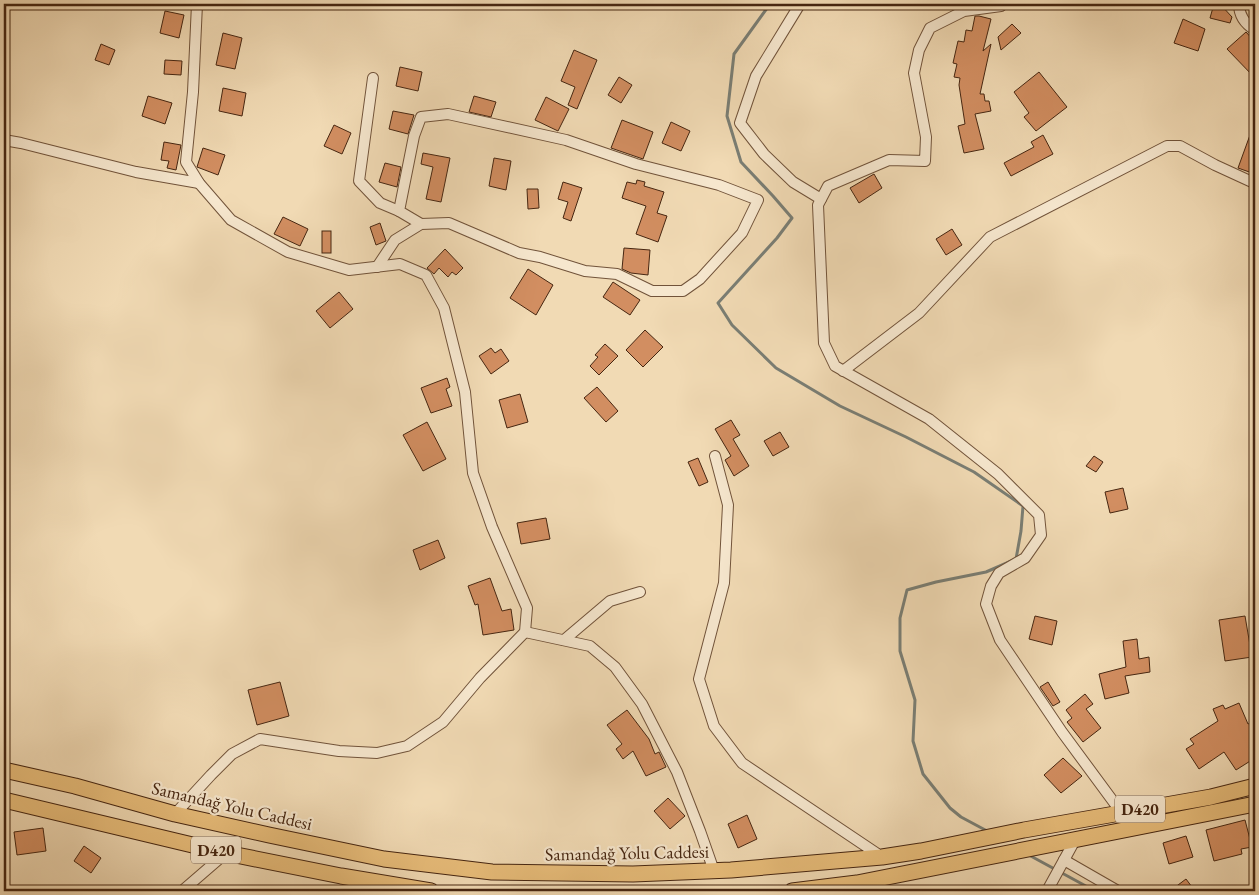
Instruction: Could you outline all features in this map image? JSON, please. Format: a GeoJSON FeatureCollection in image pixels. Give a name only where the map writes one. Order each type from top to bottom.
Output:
{"type":"FeatureCollection","features":[{"type":"Feature","properties":{"kind":"highway","name":"Samandağ Yolu Caddesi"},"geometry":{"type":"LineString","coordinates":[[4,770],[75,786],[175,814],[384,858],[492,872],[632,874],[714,871],[921,852],[1024,830],[1211,797],[1255,786]]}},
{"type":"Feature","properties":{"kind":"highway","name":"D420"},"geometry":{"type":"LineString","coordinates":[[4,800],[226,853],[341,876],[431,891]]}},
{"type":"Feature","properties":{"kind":"highway","name":"D420"},"geometry":{"type":"LineString","coordinates":[[792,891],[856,883],[1255,804]]}},
{"type":"Feature","properties":{"kind":"street"},"geometry":{"type":"LineString","coordinates":[[175,814],[232,754],[260,739],[339,751],[376,753],[407,746],[443,722],[480,678],[525,632],[527,608],[492,527],[472,473],[465,392],[444,308],[426,275],[400,264],[349,270],[288,252],[232,220],[200,183],[186,162],[193,92],[197,4]]}},
{"type":"Feature","properties":{"kind":"street"},"geometry":{"type":"LineString","coordinates":[[800,4],[756,76],[740,123],[764,154],[793,182],[821,200]]}},
{"type":"Feature","properties":{"kind":"street"},"geometry":{"type":"LineString","coordinates":[[1003,4],[1001,6],[964,11],[930,28],[919,50],[914,73],[926,137],[926,160],[889,160],[828,186],[818,205],[824,343],[835,366],[929,419],[998,474],[1040,515],[1041,535],[1025,558],[999,573],[990,586],[986,604],[1000,640],[1062,732],[1121,812]]}},
{"type":"Feature","properties":{"kind":"street"},"geometry":{"type":"LineString","coordinates":[[1239,4],[1239,11],[1246,25],[1255,30]]}},
{"type":"Feature","properties":{"kind":"street"},"geometry":{"type":"LineString","coordinates":[[373,78],[359,181],[380,203],[399,211],[421,224]]}},
{"type":"Feature","properties":{"kind":"street"},"geometry":{"type":"LineString","coordinates":[[376,267],[395,240],[421,224],[449,223],[519,253],[540,257],[585,271],[617,274],[652,291],[683,292],[700,278],[742,233],[758,200],[718,185],[636,164],[566,140],[448,114],[421,118],[414,136],[399,211]]}},
{"type":"Feature","properties":{"kind":"street"},"geometry":{"type":"LineString","coordinates":[[4,140],[136,172],[200,183]]}},
{"type":"Feature","properties":{"kind":"street"},"geometry":{"type":"LineString","coordinates":[[843,371],[919,313],[990,237],[1167,146],[1180,146],[1215,166],[1255,182]]}},
{"type":"Feature","properties":{"kind":"street"},"geometry":{"type":"LineString","coordinates":[[715,456],[728,506],[724,582],[699,679],[714,726],[742,763],[882,857]]}},
{"type":"Feature","properties":{"kind":"street"},"geometry":{"type":"LineString","coordinates":[[564,640],[610,601],[640,592]]}},
{"type":"Feature","properties":{"kind":"street"},"geometry":{"type":"LineString","coordinates":[[525,632],[590,646],[615,667],[642,704],[676,772],[714,871]]}},
{"type":"Feature","properties":{"kind":"street"},"geometry":{"type":"LineString","coordinates":[[1047,891],[1075,840]]}},
{"type":"Feature","properties":{"kind":"street"},"geometry":{"type":"LineString","coordinates":[[182,891],[226,853]]}},
{"type":"Feature","properties":{"kind":"street"},"geometry":{"type":"LineString","coordinates":[[1063,863],[1118,891]]}},
{"type":"Feature","properties":{"kind":"building"},"geometry":{"type":"Polygon","coordinates":[[[1214,4],[1220,4],[1232,17],[1230,23],[1210,18],[1214,4]]]}},
{"type":"Feature","properties":{"kind":"building"},"geometry":{"type":"Polygon","coordinates":[[[165,11],[184,15],[179,38],[160,33],[165,11]]]}},
{"type":"Feature","properties":{"kind":"building"},"geometry":{"type":"Polygon","coordinates":[[[975,16],[991,19],[983,51],[991,44],[980,94],[984,94],[985,101],[989,101],[991,111],[975,114],[984,149],[964,153],[958,126],[965,124],[959,85],[960,78],[954,77],[957,64],[953,63],[958,41],[964,42],[966,30],[972,31],[975,16]]]}},
{"type":"Feature","properties":{"kind":"building"},"geometry":{"type":"Polygon","coordinates":[[[1183,19],[1205,29],[1198,51],[1174,43],[1183,19]]]}},
{"type":"Feature","properties":{"kind":"building"},"geometry":{"type":"Polygon","coordinates":[[[1012,24],[1021,33],[1001,50],[998,37],[1012,24]]]}},
{"type":"Feature","properties":{"kind":"building"},"geometry":{"type":"Polygon","coordinates":[[[1246,32],[1255,42],[1255,78],[1227,49],[1246,32]]]}},
{"type":"Feature","properties":{"kind":"building"},"geometry":{"type":"Polygon","coordinates":[[[223,33],[242,38],[235,69],[216,65],[223,33]]]}},
{"type":"Feature","properties":{"kind":"building"},"geometry":{"type":"Polygon","coordinates":[[[101,44],[115,50],[109,65],[95,60],[101,44]]]}},
{"type":"Feature","properties":{"kind":"building"},"geometry":{"type":"Polygon","coordinates":[[[574,50],[597,60],[577,109],[568,105],[575,87],[561,81],[574,50]]]}},
{"type":"Feature","properties":{"kind":"building"},"geometry":{"type":"Polygon","coordinates":[[[165,60],[182,61],[181,75],[164,74],[165,60]]]}},
{"type":"Feature","properties":{"kind":"building"},"geometry":{"type":"Polygon","coordinates":[[[400,67],[422,72],[418,91],[396,86],[400,67]]]}},
{"type":"Feature","properties":{"kind":"building"},"geometry":{"type":"Polygon","coordinates":[[[1039,72],[1067,107],[1036,131],[1024,117],[1029,113],[1014,92],[1039,72]]]}},
{"type":"Feature","properties":{"kind":"building"},"geometry":{"type":"Polygon","coordinates":[[[619,77],[632,85],[621,103],[608,95],[619,77]]]}},
{"type":"Feature","properties":{"kind":"building"},"geometry":{"type":"Polygon","coordinates":[[[223,88],[246,93],[242,116],[219,111],[223,88]]]}},
{"type":"Feature","properties":{"kind":"building"},"geometry":{"type":"Polygon","coordinates":[[[148,96],[172,103],[165,124],[142,116],[148,96]]]}},
{"type":"Feature","properties":{"kind":"building"},"geometry":{"type":"Polygon","coordinates":[[[474,96],[496,102],[491,117],[469,112],[474,96]]]}},
{"type":"Feature","properties":{"kind":"building"},"geometry":{"type":"Polygon","coordinates":[[[546,97],[569,109],[558,131],[535,120],[546,97]]]}},
{"type":"Feature","properties":{"kind":"building"},"geometry":{"type":"Polygon","coordinates":[[[393,111],[414,115],[408,134],[389,129],[393,111]]]}},
{"type":"Feature","properties":{"kind":"building"},"geometry":{"type":"Polygon","coordinates":[[[622,120],[653,132],[643,159],[611,148],[622,120]]]}},
{"type":"Feature","properties":{"kind":"building"},"geometry":{"type":"Polygon","coordinates":[[[671,122],[690,131],[681,151],[662,143],[671,122]]]}},
{"type":"Feature","properties":{"kind":"building"},"geometry":{"type":"Polygon","coordinates":[[[1255,124],[1255,174],[1238,168],[1255,124]]]}},
{"type":"Feature","properties":{"kind":"building"},"geometry":{"type":"Polygon","coordinates":[[[334,125],[351,133],[342,154],[324,146],[334,125]]]}},
{"type":"Feature","properties":{"kind":"building"},"geometry":{"type":"Polygon","coordinates":[[[1043,135],[1053,154],[1011,176],[1004,163],[1034,147],[1031,142],[1043,135]]]}},
{"type":"Feature","properties":{"kind":"building"},"geometry":{"type":"Polygon","coordinates":[[[164,142],[181,145],[176,170],[167,168],[169,161],[161,160],[164,142]]]}},
{"type":"Feature","properties":{"kind":"building"},"geometry":{"type":"Polygon","coordinates":[[[203,148],[225,155],[218,175],[197,167],[203,148]]]}},
{"type":"Feature","properties":{"kind":"building"},"geometry":{"type":"Polygon","coordinates":[[[423,153],[450,158],[441,202],[426,199],[433,167],[421,164],[423,153]]]}},
{"type":"Feature","properties":{"kind":"building"},"geometry":{"type":"Polygon","coordinates":[[[494,158],[511,161],[506,190],[489,186],[494,158]]]}},
{"type":"Feature","properties":{"kind":"building"},"geometry":{"type":"Polygon","coordinates":[[[385,163],[401,167],[397,187],[379,182],[385,163]]]}},
{"type":"Feature","properties":{"kind":"building"},"geometry":{"type":"Polygon","coordinates":[[[874,174],[882,188],[859,203],[850,188],[874,174]]]}},
{"type":"Feature","properties":{"kind":"building"},"geometry":{"type":"Polygon","coordinates":[[[637,180],[645,182],[644,186],[664,192],[657,213],[667,216],[658,242],[636,234],[646,206],[622,198],[627,182],[636,184],[637,180]]]}},
{"type":"Feature","properties":{"kind":"building"},"geometry":{"type":"Polygon","coordinates":[[[563,182],[582,188],[571,221],[563,218],[568,202],[558,199],[563,182]]]}},
{"type":"Feature","properties":{"kind":"building"},"geometry":{"type":"Polygon","coordinates":[[[527,189],[538,189],[539,208],[528,209],[527,189]]]}},
{"type":"Feature","properties":{"kind":"building"},"geometry":{"type":"Polygon","coordinates":[[[283,217],[308,229],[300,246],[274,234],[283,217]]]}},
{"type":"Feature","properties":{"kind":"building"},"geometry":{"type":"Polygon","coordinates":[[[380,223],[386,241],[376,245],[370,227],[380,223]]]}},
{"type":"Feature","properties":{"kind":"building"},"geometry":{"type":"Polygon","coordinates":[[[952,229],[962,245],[946,255],[936,239],[952,229]]]}},
{"type":"Feature","properties":{"kind":"building"},"geometry":{"type":"Polygon","coordinates":[[[322,231],[331,231],[331,253],[322,253],[322,231]]]}},
{"type":"Feature","properties":{"kind":"building"},"geometry":{"type":"Polygon","coordinates":[[[624,248],[650,250],[648,275],[631,273],[622,269],[624,248]]]}},
{"type":"Feature","properties":{"kind":"building"},"geometry":{"type":"Polygon","coordinates":[[[445,249],[463,268],[456,275],[452,272],[448,277],[439,268],[434,274],[427,268],[445,249]]]}},
{"type":"Feature","properties":{"kind":"building"},"geometry":{"type":"Polygon","coordinates":[[[528,269],[553,285],[536,315],[510,298],[528,269]]]}},
{"type":"Feature","properties":{"kind":"building"},"geometry":{"type":"Polygon","coordinates":[[[613,282],[640,300],[630,315],[603,297],[613,282]]]}},
{"type":"Feature","properties":{"kind":"building"},"geometry":{"type":"Polygon","coordinates":[[[339,292],[353,309],[330,328],[316,311],[339,292]]]}},
{"type":"Feature","properties":{"kind":"building"},"geometry":{"type":"Polygon","coordinates":[[[645,330],[663,347],[643,367],[626,350],[645,330]]]}},
{"type":"Feature","properties":{"kind":"building"},"geometry":{"type":"Polygon","coordinates":[[[605,344],[618,356],[599,375],[590,366],[598,357],[595,355],[605,344]]]}},
{"type":"Feature","properties":{"kind":"building"},"geometry":{"type":"Polygon","coordinates":[[[491,348],[495,353],[501,349],[509,361],[491,374],[479,356],[491,348]]]}},
{"type":"Feature","properties":{"kind":"building"},"geometry":{"type":"Polygon","coordinates":[[[447,378],[450,387],[446,389],[452,406],[431,413],[421,388],[447,378]]]}},
{"type":"Feature","properties":{"kind":"building"},"geometry":{"type":"Polygon","coordinates":[[[597,387],[618,411],[606,422],[584,398],[597,387]]]}},
{"type":"Feature","properties":{"kind":"building"},"geometry":{"type":"Polygon","coordinates":[[[520,394],[528,422],[507,428],[499,400],[520,394]]]}},
{"type":"Feature","properties":{"kind":"building"},"geometry":{"type":"Polygon","coordinates":[[[731,420],[740,435],[733,439],[749,466],[734,476],[725,460],[731,456],[715,429],[731,420]]]}},
{"type":"Feature","properties":{"kind":"building"},"geometry":{"type":"Polygon","coordinates":[[[427,422],[446,459],[423,471],[403,435],[427,422]]]}},
{"type":"Feature","properties":{"kind":"building"},"geometry":{"type":"Polygon","coordinates":[[[780,432],[789,447],[773,456],[764,441],[780,432]]]}},
{"type":"Feature","properties":{"kind":"building"},"geometry":{"type":"Polygon","coordinates":[[[1094,456],[1103,462],[1096,472],[1086,466],[1094,456]]]}},
{"type":"Feature","properties":{"kind":"building"},"geometry":{"type":"Polygon","coordinates":[[[698,458],[708,482],[699,486],[688,462],[698,458]]]}},
{"type":"Feature","properties":{"kind":"building"},"geometry":{"type":"Polygon","coordinates":[[[1123,488],[1128,509],[1110,513],[1105,492],[1123,488]]]}},
{"type":"Feature","properties":{"kind":"building"},"geometry":{"type":"Polygon","coordinates":[[[546,518],[550,539],[521,544],[517,523],[546,518]]]}},
{"type":"Feature","properties":{"kind":"building"},"geometry":{"type":"Polygon","coordinates":[[[438,540],[445,558],[420,570],[413,550],[438,540]]]}},
{"type":"Feature","properties":{"kind":"building"},"geometry":{"type":"Polygon","coordinates":[[[490,578],[502,611],[511,609],[514,630],[483,635],[478,604],[475,605],[468,586],[490,578]]]}},
{"type":"Feature","properties":{"kind":"building"},"geometry":{"type":"Polygon","coordinates":[[[1035,616],[1057,621],[1052,645],[1029,639],[1035,616]]]}},
{"type":"Feature","properties":{"kind":"building"},"geometry":{"type":"Polygon","coordinates":[[[1245,616],[1252,657],[1225,661],[1219,620],[1245,616]]]}},
{"type":"Feature","properties":{"kind":"building"},"geometry":{"type":"Polygon","coordinates":[[[1137,639],[1139,659],[1149,657],[1150,672],[1125,676],[1129,693],[1105,699],[1099,674],[1126,667],[1123,641],[1137,639]]]}},
{"type":"Feature","properties":{"kind":"building"},"geometry":{"type":"Polygon","coordinates":[[[280,682],[289,716],[257,725],[248,690],[280,682]]]}},
{"type":"Feature","properties":{"kind":"building"},"geometry":{"type":"Polygon","coordinates":[[[1048,682],[1060,702],[1053,706],[1040,687],[1048,682]]]}},
{"type":"Feature","properties":{"kind":"building"},"geometry":{"type":"Polygon","coordinates":[[[1085,694],[1093,704],[1086,709],[1101,728],[1083,742],[1067,722],[1072,718],[1066,710],[1085,694]]]}},
{"type":"Feature","properties":{"kind":"building"},"geometry":{"type":"Polygon","coordinates":[[[1239,703],[1248,724],[1255,721],[1255,758],[1236,770],[1224,752],[1199,769],[1186,749],[1194,744],[1190,739],[1218,721],[1213,709],[1223,705],[1225,709],[1239,703]]]}},
{"type":"Feature","properties":{"kind":"building"},"geometry":{"type":"Polygon","coordinates":[[[627,710],[649,739],[655,754],[659,752],[666,767],[646,776],[633,751],[623,759],[616,749],[622,744],[607,725],[627,710]]]}},
{"type":"Feature","properties":{"kind":"building"},"geometry":{"type":"Polygon","coordinates":[[[1063,758],[1082,776],[1061,793],[1044,775],[1063,758]]]}},
{"type":"Feature","properties":{"kind":"building"},"geometry":{"type":"Polygon","coordinates":[[[668,798],[685,816],[670,829],[654,811],[668,798]]]}},
{"type":"Feature","properties":{"kind":"building"},"geometry":{"type":"Polygon","coordinates":[[[747,815],[757,839],[738,848],[728,824],[747,815]]]}},
{"type":"Feature","properties":{"kind":"building"},"geometry":{"type":"Polygon","coordinates":[[[1245,820],[1252,847],[1241,849],[1242,854],[1214,861],[1206,830],[1245,820]]]}},
{"type":"Feature","properties":{"kind":"building"},"geometry":{"type":"Polygon","coordinates":[[[43,828],[46,851],[17,855],[14,832],[43,828]]]}},
{"type":"Feature","properties":{"kind":"building"},"geometry":{"type":"Polygon","coordinates":[[[1186,836],[1193,857],[1169,864],[1163,843],[1186,836]]]}},
{"type":"Feature","properties":{"kind":"building"},"geometry":{"type":"Polygon","coordinates":[[[84,846],[101,858],[91,873],[74,861],[84,846]]]}},
{"type":"Feature","properties":{"kind":"building"},"geometry":{"type":"Polygon","coordinates":[[[1186,879],[1195,891],[1170,891],[1186,879]]]}},
{"type":"Feature","properties":{"kind":"waterway"},"geometry":{"type":"LineString","coordinates":[[770,4],[734,54],[727,116],[741,162],[792,218],[777,238],[718,303],[732,325],[776,368],[840,406],[974,472],[1023,506],[1016,559],[986,572],[907,590],[900,618],[900,651],[915,700],[913,741],[923,774],[950,808],[961,817],[989,832]]}},
{"type":"Feature","properties":{"kind":"waterway"},"geometry":{"type":"LineString","coordinates":[[1027,854],[1095,891]]}}]}
